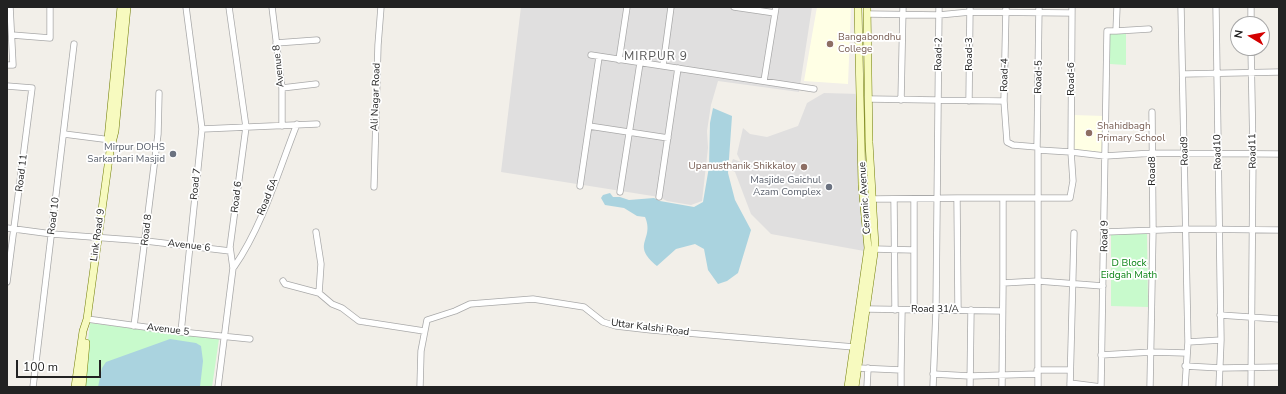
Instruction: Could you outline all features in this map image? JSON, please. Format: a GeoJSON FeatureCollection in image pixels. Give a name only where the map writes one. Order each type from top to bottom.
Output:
{"type":"FeatureCollection","features":[{"type":"Feature","properties":{"kind":"main road","name":"Link Road 9"},"geometry":{"type":"LineString","coordinates":[[82,387],[87,319],[110,151],[121,7]]}},
{"type":"Feature","properties":{"kind":"main road","name":"Link Road 9"},"geometry":{"type":"LineString","coordinates":[[110,140],[123,62],[127,7]]}},
{"type":"Feature","properties":{"kind":"main road","name":"Ceramic Avenue"},"geometry":{"type":"LineString","coordinates":[[848,387],[868,248],[862,185],[858,7]]}},
{"type":"Feature","properties":{"kind":"main road","name":"Ceramic Avenue"},"geometry":{"type":"LineString","coordinates":[[855,387],[867,309],[874,249],[873,199],[869,142],[870,99],[867,10]]}},
{"type":"Feature","properties":{"kind":"main road","name":"Link Road 9"},"geometry":{"type":"LineString","coordinates":[[76,387],[83,331],[87,319]]}},
{"type":"Feature","properties":{"kind":"street"},"geometry":{"type":"LineString","coordinates":[[7,65],[13,65],[10,7]]}},
{"type":"Feature","properties":{"kind":"street"},"geometry":{"type":"LineString","coordinates":[[12,35],[50,38],[50,7]]}},
{"type":"Feature","properties":{"kind":"street","name":"Road 7"},"geometry":{"type":"LineString","coordinates":[[181,332],[202,129],[186,7]]}},
{"type":"Feature","properties":{"kind":"street","name":"Road 6"},"geometry":{"type":"LineString","coordinates":[[218,387],[233,268],[230,251],[246,127],[229,7]]}},
{"type":"Feature","properties":{"kind":"street","name":"Avenue 8"},"geometry":{"type":"LineString","coordinates":[[272,7],[282,88],[282,126]]}},
{"type":"Feature","properties":{"kind":"street","name":"Ali Nagar Road"},"geometry":{"type":"LineString","coordinates":[[374,187],[378,53],[381,7]]}},
{"type":"Feature","properties":{"kind":"street"},"geometry":{"type":"LineString","coordinates":[[619,60],[627,7]]}},
{"type":"Feature","properties":{"kind":"street"},"geometry":{"type":"LineString","coordinates":[[663,66],[671,7]]}},
{"type":"Feature","properties":{"kind":"street"},"geometry":{"type":"LineString","coordinates":[[734,7],[775,10],[764,81]]}},
{"type":"Feature","properties":{"kind":"street"},"geometry":{"type":"LineString","coordinates":[[901,100],[903,7]]}},
{"type":"Feature","properties":{"kind":"street","name":"Road-2"},"geometry":{"type":"LineString","coordinates":[[933,387],[936,310],[939,7]]}},
{"type":"Feature","properties":{"kind":"street"},"geometry":{"type":"LineString","coordinates":[[1117,7],[1116,32],[1149,29]]}},
{"type":"Feature","properties":{"kind":"street","name":"Road9"},"geometry":{"type":"LineString","coordinates":[[1181,7],[1184,74],[1188,342],[1185,366],[1185,387]]}},
{"type":"Feature","properties":{"kind":"street","name":"Road10"},"geometry":{"type":"LineString","coordinates":[[1216,7],[1217,154],[1220,229],[1221,340],[1219,387]]}},
{"type":"Feature","properties":{"kind":"street"},"geometry":{"type":"LineString","coordinates":[[867,10],[903,15],[939,15],[970,9],[1072,10]]}},
{"type":"Feature","properties":{"kind":"street","name":"Road-3"},"geometry":{"type":"LineString","coordinates":[[969,101],[970,9]]}},
{"type":"Feature","properties":{"kind":"street","name":"Road-4"},"geometry":{"type":"LineString","coordinates":[[1006,10],[1004,101],[1007,142],[1013,145],[1038,148]]}},
{"type":"Feature","properties":{"kind":"street","name":"Road-5"},"geometry":{"type":"LineString","coordinates":[[1038,387],[1039,10]]}},
{"type":"Feature","properties":{"kind":"street","name":"Road-6"},"geometry":{"type":"LineString","coordinates":[[1038,199],[1070,198],[1073,181],[1071,152],[1072,10]]}},
{"type":"Feature","properties":{"kind":"street","name":"Road 9"},"geometry":{"type":"LineString","coordinates":[[1102,387],[1101,355],[1105,232],[1107,31],[1116,32]]}},
{"type":"Feature","properties":{"kind":"street"},"geometry":{"type":"LineString","coordinates":[[276,43],[317,40]]}},
{"type":"Feature","properties":{"kind":"street","name":"Road 10"},"geometry":{"type":"LineString","coordinates":[[33,387],[74,44]]}},
{"type":"Feature","properties":{"kind":"street"},"geometry":{"type":"LineString","coordinates":[[591,55],[814,89]]}},
{"type":"Feature","properties":{"kind":"street"},"geometry":{"type":"LineString","coordinates":[[1251,56],[1251,73]]}},
{"type":"Feature","properties":{"kind":"street"},"geometry":{"type":"LineString","coordinates":[[580,186],[599,57]]}},
{"type":"Feature","properties":{"kind":"street"},"geometry":{"type":"LineString","coordinates":[[620,192],[640,63]]}},
{"type":"Feature","properties":{"kind":"street"},"geometry":{"type":"LineString","coordinates":[[659,197],[678,68]]}},
{"type":"Feature","properties":{"kind":"street"},"geometry":{"type":"LineString","coordinates":[[1184,74],[1279,72]]}},
{"type":"Feature","properties":{"kind":"street","name":"Road11"},"geometry":{"type":"LineString","coordinates":[[1251,73],[1253,154],[1251,387]]}},
{"type":"Feature","properties":{"kind":"street"},"geometry":{"type":"LineString","coordinates":[[282,88],[316,84]]}},
{"type":"Feature","properties":{"kind":"street","name":"Road 11"},"geometry":{"type":"LineString","coordinates":[[7,86],[32,88],[7,282]]}},
{"type":"Feature","properties":{"kind":"street","name":"Road 8"},"geometry":{"type":"LineString","coordinates":[[134,326],[146,241],[158,134],[159,93]]}},
{"type":"Feature","properties":{"kind":"street"},"geometry":{"type":"LineString","coordinates":[[870,99],[1004,101]]}},
{"type":"Feature","properties":{"kind":"street","name":"Road8"},"geometry":{"type":"LineString","coordinates":[[1150,387],[1154,230],[1154,153],[1152,112]]}},
{"type":"Feature","properties":{"kind":"street","name":"Road 6A"},"geometry":{"type":"LineString","coordinates":[[233,268],[246,250],[297,124]]}},
{"type":"Feature","properties":{"kind":"street"},"geometry":{"type":"LineString","coordinates":[[202,129],[317,124]]}},
{"type":"Feature","properties":{"kind":"street"},"geometry":{"type":"LineString","coordinates":[[589,126],[668,138]]}},
{"type":"Feature","properties":{"kind":"street"},"geometry":{"type":"LineString","coordinates":[[64,134],[110,140]]}},
{"type":"Feature","properties":{"kind":"street"},"geometry":{"type":"LineString","coordinates":[[1038,148],[1105,156],[1154,153],[1279,154]]}},
{"type":"Feature","properties":{"kind":"street"},"geometry":{"type":"LineString","coordinates":[[957,198],[958,309]]}},
{"type":"Feature","properties":{"kind":"street"},"geometry":{"type":"LineString","coordinates":[[1002,387],[1003,198]]}},
{"type":"Feature","properties":{"kind":"street"},"geometry":{"type":"LineString","coordinates":[[873,199],[1038,199]]}},
{"type":"Feature","properties":{"kind":"street"},"geometry":{"type":"LineString","coordinates":[[894,199],[895,310]]}},
{"type":"Feature","properties":{"kind":"street"},"geometry":{"type":"LineString","coordinates":[[914,200],[914,310]]}},
{"type":"Feature","properties":{"kind":"street","name":"Avenue 6"},"geometry":{"type":"LineString","coordinates":[[7,228],[97,239],[146,241],[230,251]]}},
{"type":"Feature","properties":{"kind":"street"},"geometry":{"type":"LineString","coordinates":[[1105,232],[1186,229],[1279,230]]}},
{"type":"Feature","properties":{"kind":"street"},"geometry":{"type":"LineString","coordinates":[[316,232],[321,264],[319,294]]}},
{"type":"Feature","properties":{"kind":"street"},"geometry":{"type":"LineString","coordinates":[[1074,233],[1070,385],[1102,387]]}},
{"type":"Feature","properties":{"kind":"street"},"geometry":{"type":"LineString","coordinates":[[874,249],[914,250]]}},
{"type":"Feature","properties":{"kind":"street"},"geometry":{"type":"LineString","coordinates":[[283,281],[285,284],[319,294],[332,304],[342,308],[359,321],[424,331],[421,351],[420,387]]}},
{"type":"Feature","properties":{"kind":"street"},"geometry":{"type":"LineString","coordinates":[[1003,283],[1038,281],[1103,286]]}},
{"type":"Feature","properties":{"kind":"street","name":"Uttar Kalshi Road"},"geometry":{"type":"LineString","coordinates":[[424,331],[427,320],[455,311],[470,304],[516,299],[553,301],[584,306],[603,322],[616,326],[854,346]]}},
{"type":"Feature","properties":{"kind":"street","name":"Road 31/A"},"geometry":{"type":"LineString","coordinates":[[867,309],[958,309],[1002,311]]}},
{"type":"Feature","properties":{"kind":"street"},"geometry":{"type":"LineString","coordinates":[[901,387],[902,310]]}},
{"type":"Feature","properties":{"kind":"street"},"geometry":{"type":"LineString","coordinates":[[970,387],[971,310]]}},
{"type":"Feature","properties":{"kind":"street"},"geometry":{"type":"LineString","coordinates":[[1220,315],[1279,319]]}},
{"type":"Feature","properties":{"kind":"street","name":"Avenue 5"},"geometry":{"type":"LineString","coordinates":[[87,319],[181,332],[250,339]]}},
{"type":"Feature","properties":{"kind":"street"},"geometry":{"type":"LineString","coordinates":[[1188,342],[1221,340]]}},
{"type":"Feature","properties":{"kind":"street"},"geometry":{"type":"LineString","coordinates":[[1101,355],[1152,352],[1186,353]]}},
{"type":"Feature","properties":{"kind":"street"},"geometry":{"type":"LineString","coordinates":[[1185,366],[1221,368],[1279,367]]}},
{"type":"Feature","properties":{"kind":"street"},"geometry":{"type":"LineString","coordinates":[[858,368],[901,370]]}},
{"type":"Feature","properties":{"kind":"street"},"geometry":{"type":"LineString","coordinates":[[868,368],[868,387]]}},
{"type":"Feature","properties":{"kind":"street"},"geometry":{"type":"LineString","coordinates":[[933,374],[970,376],[1070,370]]}},
{"type":"Feature","properties":{"kind":"shaded area"},"geometry":{"type":"Polygon","coordinates":[[[521,7],[812,7],[799,92],[718,81],[711,105],[707,131],[708,148],[702,201],[691,205],[667,201],[659,197],[501,172],[521,7]]]}},
{"type":"Feature","properties":{"kind":"shaded area","name":"Bangabondhu College"},"geometry":{"type":"Polygon","coordinates":[[[817,7],[851,7],[848,84],[804,81],[817,7]]]}},
{"type":"Feature","properties":{"kind":"shaded area"},"geometry":{"type":"Polygon","coordinates":[[[824,93],[860,94],[867,234],[864,251],[771,234],[751,214],[735,172],[729,169],[733,159],[741,162],[737,154],[743,128],[750,134],[767,137],[798,126],[807,103],[824,93]]]}},
{"type":"Feature","properties":{"kind":"shaded area","name":"Shahidbagh Primary School"},"geometry":{"type":"Polygon","coordinates":[[[1073,115],[1105,116],[1105,152],[1073,151],[1073,115]]]}},
{"type":"Feature","properties":{"kind":"green space"},"geometry":{"type":"Polygon","coordinates":[[[1110,32],[1126,32],[1126,65],[1110,64],[1110,32]]]}},
{"type":"Feature","properties":{"kind":"green space","name":"D Block Eidgah Math"},"geometry":{"type":"Polygon","coordinates":[[[1111,232],[1147,233],[1148,307],[1111,306],[1111,232]]]}},
{"type":"Feature","properties":{"kind":"green space"},"geometry":{"type":"Polygon","coordinates":[[[90,323],[219,339],[212,387],[83,387],[90,323]]]}},
{"type":"Feature","properties":{"kind":"water"},"geometry":{"type":"Polygon","coordinates":[[[713,108],[732,116],[728,173],[735,200],[751,230],[738,273],[727,281],[718,284],[708,270],[704,249],[695,244],[676,249],[657,266],[649,259],[645,252],[644,247],[647,225],[645,217],[637,216],[624,208],[605,205],[601,198],[603,195],[610,193],[613,197],[620,197],[629,200],[654,198],[660,201],[694,207],[703,202],[709,167],[710,123],[713,108]]]}},
{"type":"Feature","properties":{"kind":"water"},"geometry":{"type":"Polygon","coordinates":[[[170,339],[196,343],[201,346],[203,361],[200,387],[98,387],[102,368],[106,362],[170,339]]]}},
{"type":"Feature","properties":{"kind":"place","name":"Bangabondhu College"},"geometry":{"type":"Point","coordinates":[830,44]}},
{"type":"Feature","properties":{"kind":"place","name":"Shahidbagh Primary School"},"geometry":{"type":"Point","coordinates":[1089,133]}},
{"type":"Feature","properties":{"kind":"place","name":"Mirpur DOHS Sarkarbari Masjid"},"geometry":{"type":"Point","coordinates":[173,154]}},
{"type":"Feature","properties":{"kind":"place","name":"Upanusthanik Shikkaloy"},"geometry":{"type":"Point","coordinates":[804,167]}},
{"type":"Feature","properties":{"kind":"place","name":"Masjide Gaichul Azam Complex"},"geometry":{"type":"Point","coordinates":[829,187]}},
{"type":"Feature","properties":{"kind":"district","name":"MIRPUR 9"},"geometry":{"type":"Point","coordinates":[656,57]}}]}
